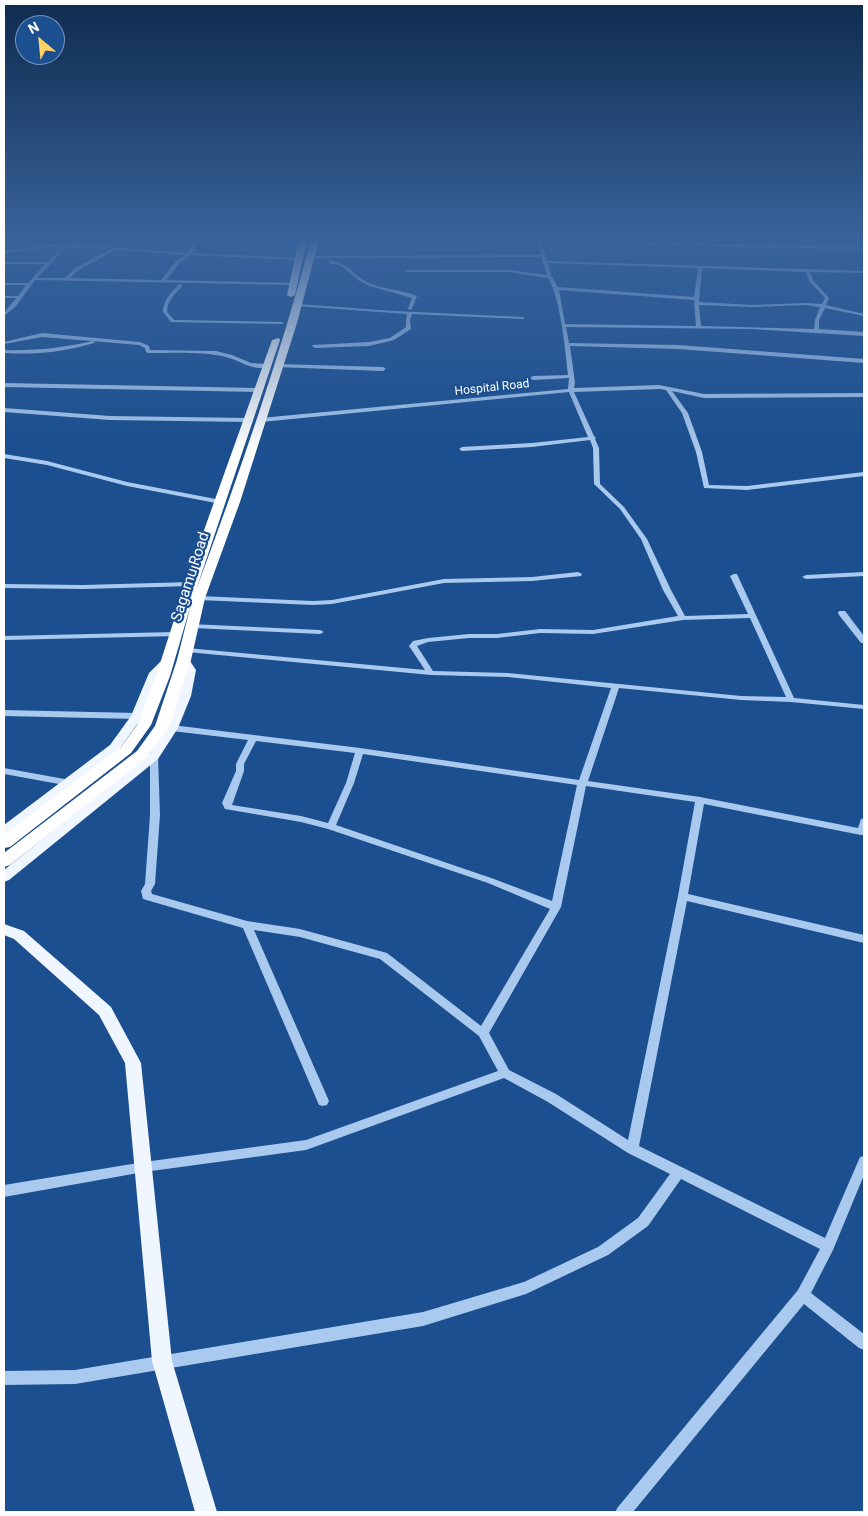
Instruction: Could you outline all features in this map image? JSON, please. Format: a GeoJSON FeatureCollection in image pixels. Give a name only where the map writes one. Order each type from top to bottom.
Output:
{"type":"FeatureCollection","features":[{"type":"Feature","properties":{"kind":"highway","name":"Sagamu Road"},"geometry":{"type":"LineString","coordinates":[[4,861],[142,754],[162,727],[184,662],[200,598],[261,420],[286,311]]}},
{"type":"Feature","properties":{"kind":"highway","name":"Sagamu Road"},"geometry":{"type":"LineString","coordinates":[[4,842],[126,750],[144,725],[163,676],[175,634],[258,390],[272,366],[296,311]]}},
{"type":"Feature","properties":{"kind":"main road"},"geometry":{"type":"LineString","coordinates":[[4,830],[70,784],[114,748],[137,716],[155,673],[167,661]]}},
{"type":"Feature","properties":{"kind":"main road"},"geometry":{"type":"LineString","coordinates":[[4,878],[154,756],[172,728],[185,696],[190,670],[184,662]]}},
{"type":"Feature","properties":{"kind":"main road"},"geometry":{"type":"LineString","coordinates":[[7,927],[105,1011],[133,1063],[162,1361],[206,1512]]}},
{"type":"Feature","properties":{"kind":"street"},"geometry":{"type":"LineString","coordinates":[[165,311],[173,321],[282,323]]}},
{"type":"Feature","properties":{"kind":"street"},"geometry":{"type":"LineString","coordinates":[[376,311],[523,318]]}},
{"type":"Feature","properties":{"kind":"street"},"geometry":{"type":"LineString","coordinates":[[560,311],[567,344],[571,390],[596,448],[597,484],[622,508],[644,539],[683,618]]}},
{"type":"Feature","properties":{"kind":"street"},"geometry":{"type":"LineString","coordinates":[[698,311],[700,326]]}},
{"type":"Feature","properties":{"kind":"street"},"geometry":{"type":"LineString","coordinates":[[816,331],[817,320],[821,311]]}},
{"type":"Feature","properties":{"kind":"street"},"geometry":{"type":"LineString","coordinates":[[845,311],[864,315]]}},
{"type":"Feature","properties":{"kind":"street"},"geometry":{"type":"LineString","coordinates":[[315,346],[369,344],[392,339],[409,328],[408,320],[412,312]]}},
{"type":"Feature","properties":{"kind":"street"},"geometry":{"type":"LineString","coordinates":[[563,325],[700,326],[864,334]]}},
{"type":"Feature","properties":{"kind":"street"},"geometry":{"type":"LineString","coordinates":[[4,343],[42,335],[140,344],[147,347],[148,352],[216,353],[250,364],[383,369]]}},
{"type":"Feature","properties":{"kind":"street"},"geometry":{"type":"LineString","coordinates":[[4,352],[28,353],[54,350],[100,340]]}},
{"type":"Feature","properties":{"kind":"street"},"geometry":{"type":"LineString","coordinates":[[567,344],[678,347],[864,361]]}},
{"type":"Feature","properties":{"kind":"street"},"geometry":{"type":"LineString","coordinates":[[533,378],[571,376]]}},
{"type":"Feature","properties":{"kind":"street"},"geometry":{"type":"LineString","coordinates":[[4,385],[258,390]]}},
{"type":"Feature","properties":{"kind":"street","name":"Hospital Road"},"geometry":{"type":"LineString","coordinates":[[261,420],[571,390],[649,386],[704,396],[864,395]]}},
{"type":"Feature","properties":{"kind":"street"},"geometry":{"type":"LineString","coordinates":[[667,388],[685,412],[699,452],[706,488],[747,488],[864,474]]}},
{"type":"Feature","properties":{"kind":"street"},"geometry":{"type":"LineString","coordinates":[[4,410],[110,418],[248,420]]}},
{"type":"Feature","properties":{"kind":"street"},"geometry":{"type":"LineString","coordinates":[[462,449],[532,445],[593,438]]}},
{"type":"Feature","properties":{"kind":"street"},"geometry":{"type":"LineString","coordinates":[[4,456],[47,463],[128,484],[221,502]]}},
{"type":"Feature","properties":{"kind":"street"},"geometry":{"type":"LineString","coordinates":[[200,598],[313,603],[332,602],[444,581],[532,579],[578,574]]}},
{"type":"Feature","properties":{"kind":"street"},"geometry":{"type":"LineString","coordinates":[[806,577],[864,574]]}},
{"type":"Feature","properties":{"kind":"street"},"geometry":{"type":"LineString","coordinates":[[734,576],[751,616],[778,667],[791,700]]}},
{"type":"Feature","properties":{"kind":"street"},"geometry":{"type":"LineString","coordinates":[[4,586],[83,587],[192,584]]}},
{"type":"Feature","properties":{"kind":"street"},"geometry":{"type":"LineString","coordinates":[[842,613],[864,641]]}},
{"type":"Feature","properties":{"kind":"street"},"geometry":{"type":"LineString","coordinates":[[431,673],[412,646],[416,643],[428,640],[525,632],[593,632],[683,618],[751,616]]}},
{"type":"Feature","properties":{"kind":"street"},"geometry":{"type":"LineString","coordinates":[[193,626],[320,632]]}},
{"type":"Feature","properties":{"kind":"street"},"geometry":{"type":"LineString","coordinates":[[4,638],[175,634]]}},
{"type":"Feature","properties":{"kind":"street"},"geometry":{"type":"LineString","coordinates":[[184,662],[508,675],[741,698],[791,700],[864,707]]}},
{"type":"Feature","properties":{"kind":"street"},"geometry":{"type":"LineString","coordinates":[[483,1032],[556,907],[582,784],[616,686]]}},
{"type":"Feature","properties":{"kind":"street"},"geometry":{"type":"LineString","coordinates":[[4,713],[137,716]]}},
{"type":"Feature","properties":{"kind":"street"},"geometry":{"type":"LineString","coordinates":[[172,728],[360,751],[700,800],[863,832],[864,821]]}},
{"type":"Feature","properties":{"kind":"street"},"geometry":{"type":"LineString","coordinates":[[253,738],[240,764],[240,771],[227,803],[228,807],[301,819],[331,827],[491,881],[556,907]]}},
{"type":"Feature","properties":{"kind":"street"},"geometry":{"type":"LineString","coordinates":[[331,827],[350,783],[360,751]]}},
{"type":"Feature","properties":{"kind":"street"},"geometry":{"type":"LineString","coordinates":[[154,756],[155,815],[150,884],[146,891],[147,896],[247,926],[300,933],[383,956],[483,1032],[505,1073],[552,1098],[632,1150],[828,1246]]}},
{"type":"Feature","properties":{"kind":"street"},"geometry":{"type":"LineString","coordinates":[[4,771],[70,784]]}},
{"type":"Feature","properties":{"kind":"street"},"geometry":{"type":"LineString","coordinates":[[632,1150],[684,896],[700,800]]}},
{"type":"Feature","properties":{"kind":"street"},"geometry":{"type":"LineString","coordinates":[[684,896],[864,939]]}},
{"type":"Feature","properties":{"kind":"street"},"geometry":{"type":"LineString","coordinates":[[247,926],[323,1101]]}},
{"type":"Feature","properties":{"kind":"street"},"geometry":{"type":"LineString","coordinates":[[4,1191],[144,1166],[306,1145],[505,1073]]}},
{"type":"Feature","properties":{"kind":"street"},"geometry":{"type":"LineString","coordinates":[[624,1512],[803,1295],[828,1246],[864,1161]]}},
{"type":"Feature","properties":{"kind":"street"},"geometry":{"type":"LineString","coordinates":[[4,1378],[75,1376],[423,1319],[526,1288],[603,1251],[643,1222],[678,1173]]}},
{"type":"Feature","properties":{"kind":"street"},"geometry":{"type":"LineString","coordinates":[[803,1295],[864,1343]]}}]}
